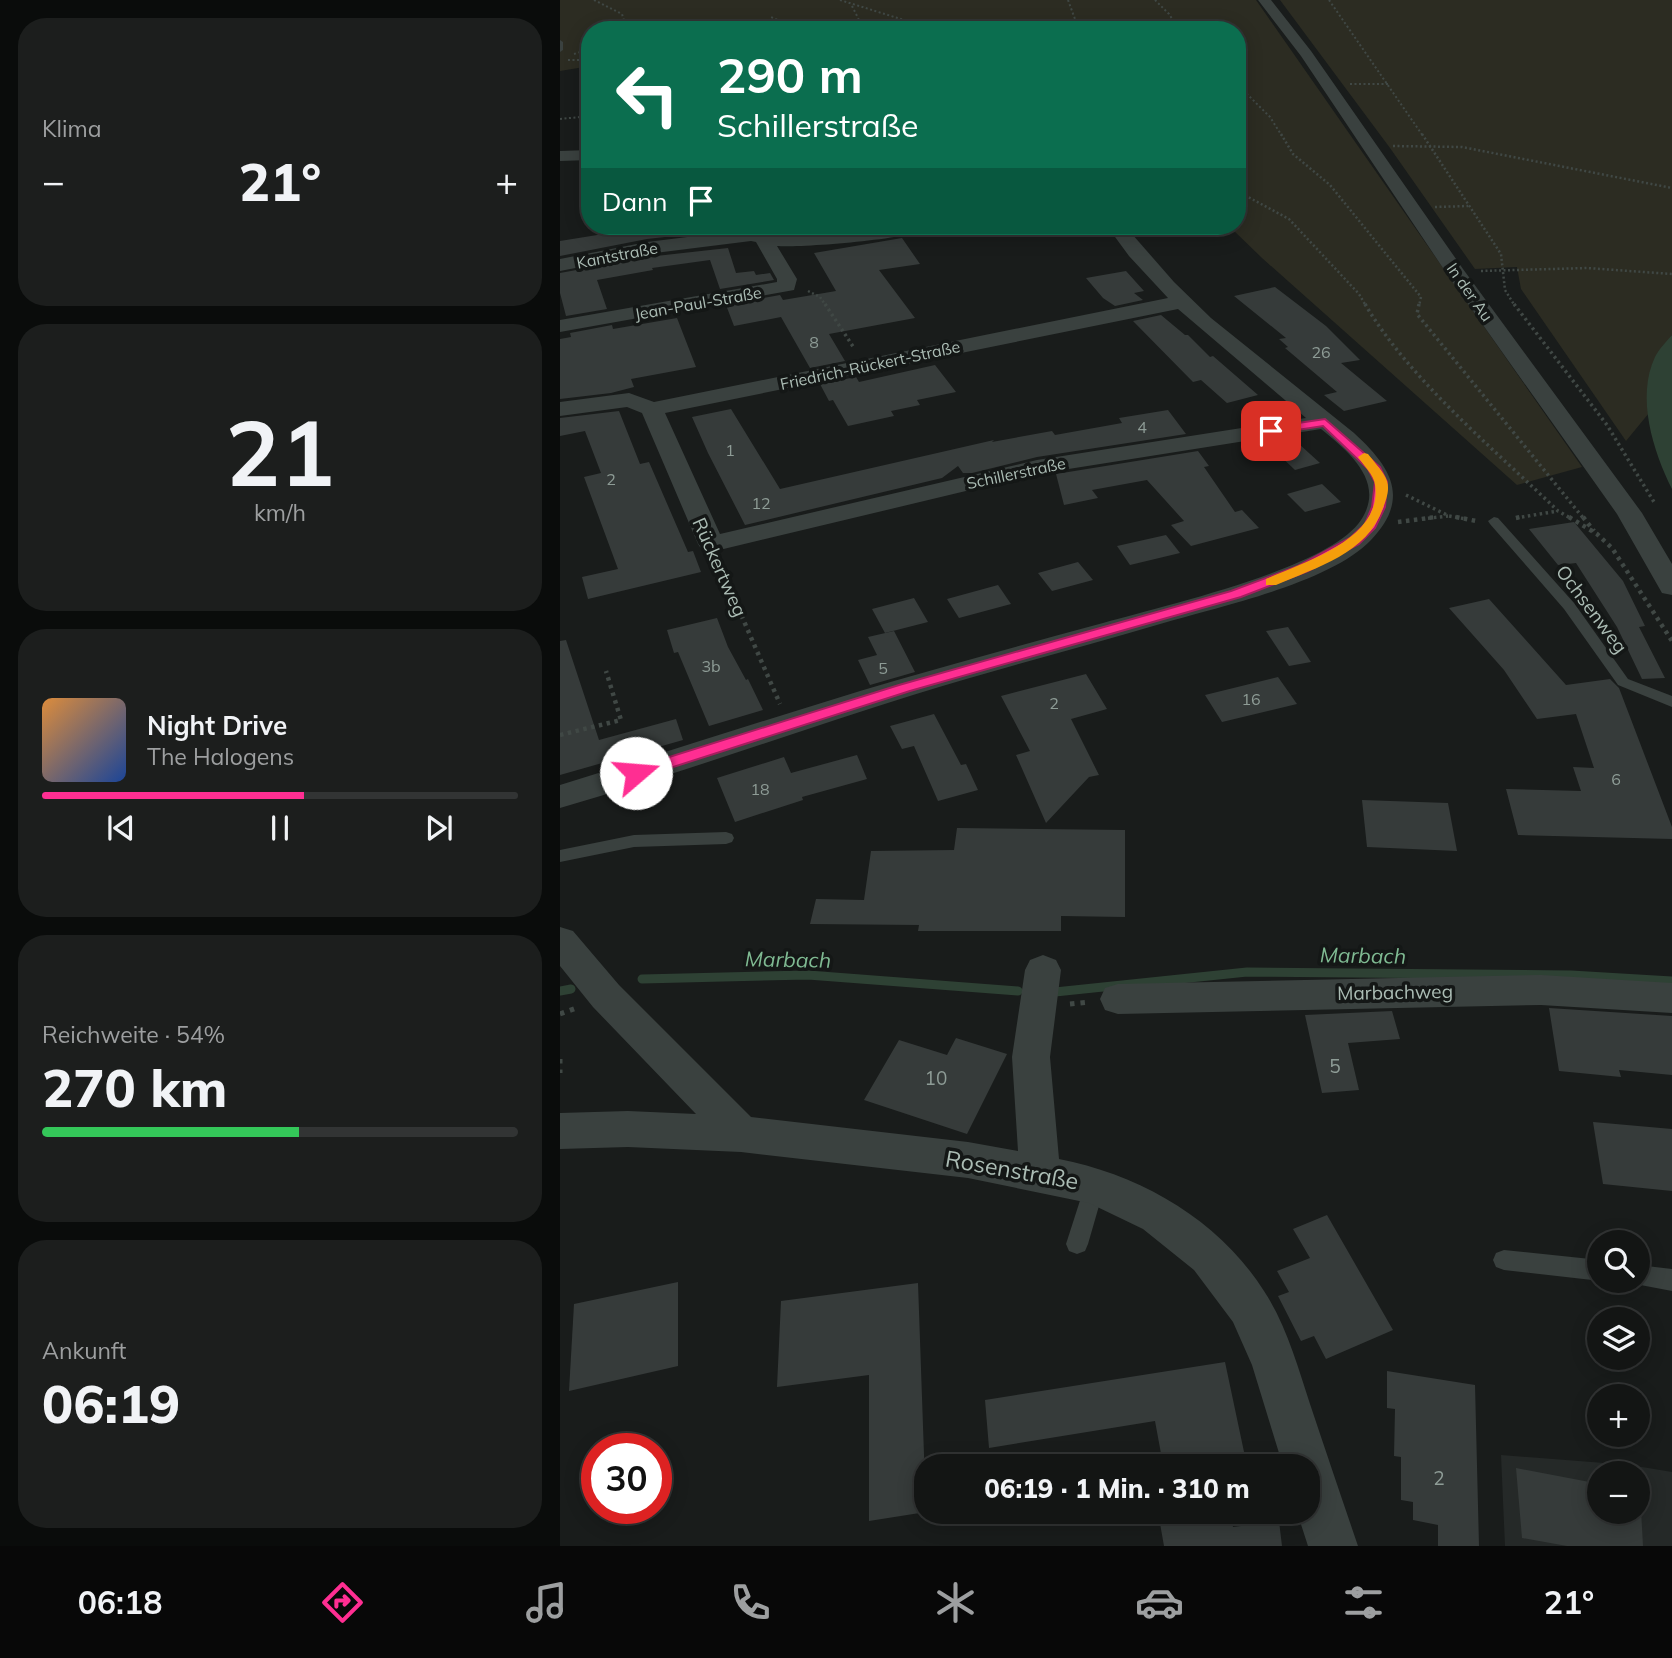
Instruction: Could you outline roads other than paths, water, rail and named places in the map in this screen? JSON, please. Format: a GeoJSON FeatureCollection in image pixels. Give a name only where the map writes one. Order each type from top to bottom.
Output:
{"type":"FeatureCollection","features":[{"type":"Feature","properties":{"kind":"street","name":"In der Au"},"geometry":{"type":"LineString","coordinates":[[1264,0],[1330,85],[1412,208],[1439,243],[1456,273],[1629,513],[1672,587]]}},
{"type":"Feature","properties":{"kind":"street"},"geometry":{"type":"LineString","coordinates":[[1250,7],[1258,14],[1279,22]]}},
{"type":"Feature","properties":{"kind":"street"},"geometry":{"type":"LineString","coordinates":[[560,156],[581,155]]}},
{"type":"Feature","properties":{"kind":"street","name":"Kantstraße"},"geometry":{"type":"LineString","coordinates":[[560,265],[647,248],[752,235],[765,242],[862,235]]}},
{"type":"Feature","properties":{"kind":"street"},"geometry":{"type":"LineString","coordinates":[[560,797],[905,688],[1236,594],[1279,579],[1330,556],[1355,541],[1371,525],[1381,496],[1381,482],[1374,467],[1325,422],[1180,302],[1124,235]]}},
{"type":"Feature","properties":{"kind":"street","name":"Jean-Paul-Straße"},"geometry":{"type":"LineString","coordinates":[[560,326],[786,286],[787,279],[765,242]]}},
{"type":"Feature","properties":{"kind":"street","name":"Friedrich-Rückert-Straße"},"geometry":{"type":"LineString","coordinates":[[560,409],[629,400],[652,409],[1180,302]]}},
{"type":"Feature","properties":{"kind":"street","name":"Rückertweg"},"geometry":{"type":"LineString","coordinates":[[652,409],[711,544]]}},
{"type":"Feature","properties":{"kind":"street","name":"Schillerstraße"},"geometry":{"type":"LineString","coordinates":[[711,544],[1037,467],[1325,422]]}},
{"type":"Feature","properties":{"kind":"street"},"geometry":{"type":"LineString","coordinates":[[560,941],[606,996],[741,1134]]}},
{"type":"Feature","properties":{"kind":"street"},"geometry":{"type":"LineString","coordinates":[[1040,988],[1031,1056],[1040,1172]]}},
{"type":"Feature","properties":{"kind":"street","name":"Marbachweg"},"geometry":{"type":"LineString","coordinates":[[1118,999],[1528,990],[1672,998]]}},
{"type":"Feature","properties":{"kind":"street","name":"Rosenstraße"},"geometry":{"type":"LineString","coordinates":[[560,1131],[628,1129],[741,1134],[968,1160],[1096,1185],[1158,1215],[1209,1255],[1250,1307],[1275,1364],[1333,1546]]}},
{"type":"Feature","properties":{"kind":"lane"},"geometry":{"type":"LineString","coordinates":[[560,42],[560,50]]}},
{"type":"Feature","properties":{"kind":"lane","name":"Ochsenweg"},"geometry":{"type":"LineString","coordinates":[[1494,521],[1569,606],[1623,682],[1672,702]]}},
{"type":"Feature","properties":{"kind":"lane"},"geometry":{"type":"LineString","coordinates":[[560,856],[634,841],[726,838]]}},
{"type":"Feature","properties":{"kind":"lane"},"geometry":{"type":"LineString","coordinates":[[1077,1244],[1096,1185]]}},
{"type":"Feature","properties":{"kind":"lane"},"geometry":{"type":"LineString","coordinates":[[1504,1260],[1587,1270]]}},
{"type":"Feature","properties":{"kind":"lane"},"geometry":{"type":"LineString","coordinates":[[1650,1277],[1672,1280]]}},
{"type":"Feature","properties":{"kind":"waterway","name":"Marbach"},"geometry":{"type":"LineString","coordinates":[[1055,992],[1247,972],[1571,975],[1672,981]]}},
{"type":"Feature","properties":{"kind":"waterway","name":"Marbach"},"geometry":{"type":"LineString","coordinates":[[642,979],[808,975],[1018,991]]}},
{"type":"Feature","properties":{"kind":"waterway","name":"Marbach"},"geometry":{"type":"LineString","coordinates":[[560,991],[571,989]]}}]}
